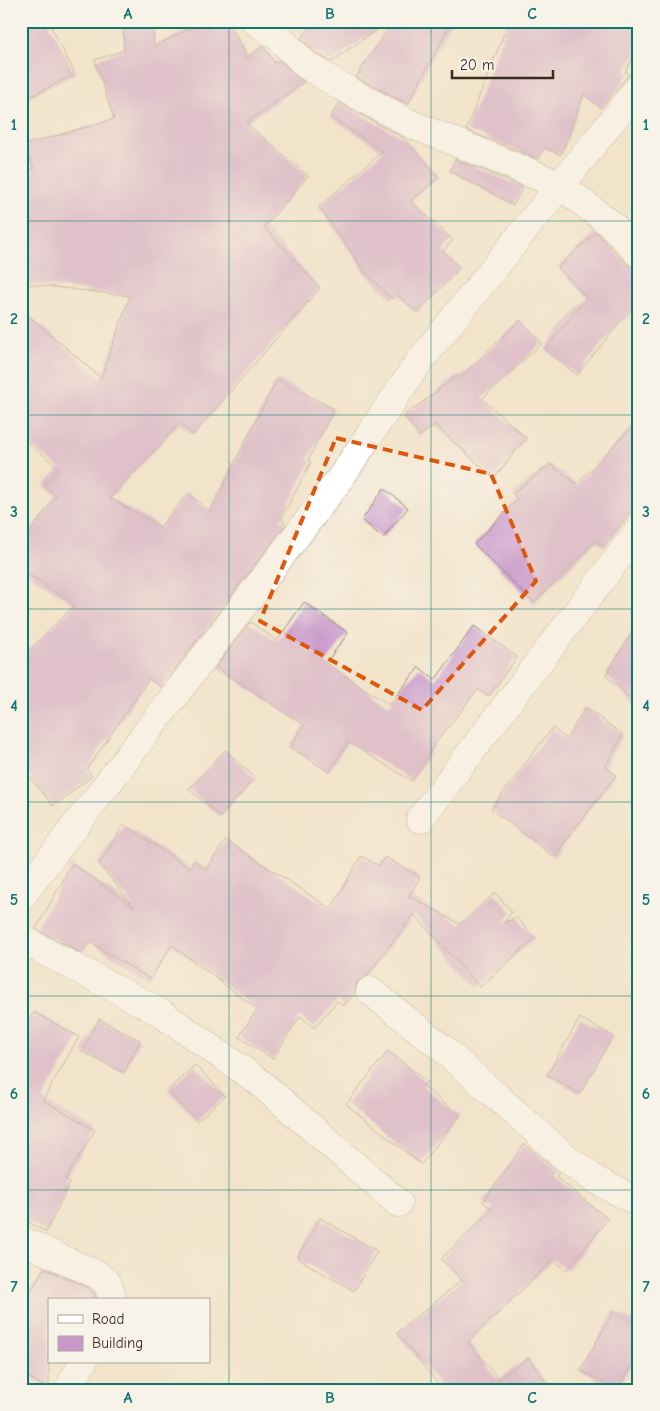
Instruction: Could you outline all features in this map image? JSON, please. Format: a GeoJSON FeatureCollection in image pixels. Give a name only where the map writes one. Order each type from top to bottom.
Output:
{"type":"FeatureCollection","features":[{"type":"Feature","properties":{"kind":"street"},"geometry":{"type":"LineString","coordinates":[[256,21],[278,37],[306,65],[411,124],[560,185],[612,225],[639,254]]}},
{"type":"Feature","properties":{"kind":"street"},"geometry":{"type":"LineString","coordinates":[[21,897],[339,480],[418,363],[639,87]]}},
{"type":"Feature","properties":{"kind":"street"},"geometry":{"type":"LineString","coordinates":[[420,819],[639,530]]}},
{"type":"Feature","properties":{"kind":"street"},"geometry":{"type":"LineString","coordinates":[[21,939],[158,1011],[250,1075],[398,1202]]}},
{"type":"Feature","properties":{"kind":"street"},"geometry":{"type":"LineString","coordinates":[[370,991],[441,1047],[565,1157],[594,1178],[639,1204]]}},
{"type":"Feature","properties":{"kind":"street"},"geometry":{"type":"LineString","coordinates":[[21,1240],[98,1275],[108,1284],[112,1298]]}},
{"type":"Feature","properties":{"kind":"street"},"geometry":{"type":"LineString","coordinates":[[68,1390],[82,1364]]}},
{"type":"Feature","properties":{"kind":"highlighted area"},"geometry":{"type":"Polygon","coordinates":[[[336,438],[491,474],[536,581],[422,710],[260,621],[336,438]]]}},
{"type":"Feature","properties":{"kind":"building"},"geometry":{"type":"Polygon","coordinates":[[[21,21],[48,21],[75,74],[30,97],[21,80],[21,21]]]}},
{"type":"Feature","properties":{"kind":"building"},"geometry":{"type":"Polygon","coordinates":[[[123,21],[153,21],[154,46],[206,21],[229,21],[247,58],[263,46],[275,63],[279,60],[304,82],[246,123],[308,176],[264,227],[320,288],[193,435],[180,423],[110,498],[160,527],[188,493],[210,511],[277,379],[334,409],[308,460],[311,462],[281,519],[286,524],[161,687],[149,679],[87,769],[92,776],[53,806],[21,766],[21,658],[75,605],[21,569],[21,544],[56,496],[44,485],[60,469],[21,436],[21,309],[101,378],[130,296],[21,283],[21,170],[34,169],[24,145],[114,119],[95,60],[124,50],[123,21]]]}},
{"type":"Feature","properties":{"kind":"building"},"geometry":{"type":"Polygon","coordinates":[[[317,21],[389,21],[331,62],[316,53],[301,38],[317,21]]]}},
{"type":"Feature","properties":{"kind":"building"},"geometry":{"type":"Polygon","coordinates":[[[393,21],[452,21],[408,104],[356,77],[393,21]]]}},
{"type":"Feature","properties":{"kind":"building"},"geometry":{"type":"Polygon","coordinates":[[[509,21],[639,21],[639,46],[625,72],[629,74],[601,108],[584,94],[561,155],[544,148],[538,159],[466,130],[509,21]]]}},
{"type":"Feature","properties":{"kind":"building"},"geometry":{"type":"Polygon","coordinates":[[[339,103],[404,138],[439,177],[411,201],[453,240],[443,251],[460,268],[417,313],[397,294],[392,299],[365,272],[319,207],[383,151],[330,117],[339,103]]]}},
{"type":"Feature","properties":{"kind":"building"},"geometry":{"type":"Polygon","coordinates":[[[455,159],[523,187],[513,205],[450,171],[455,159]]]}},
{"type":"Feature","properties":{"kind":"building"},"geometry":{"type":"Polygon","coordinates":[[[596,232],[628,265],[639,269],[639,304],[620,322],[577,375],[545,349],[587,298],[558,267],[596,232]]]}},
{"type":"Feature","properties":{"kind":"building"},"geometry":{"type":"Polygon","coordinates":[[[520,320],[542,343],[482,399],[526,438],[494,478],[435,425],[419,436],[404,416],[458,375],[460,378],[520,320]]]}},
{"type":"Feature","properties":{"kind":"building"},"geometry":{"type":"Polygon","coordinates":[[[639,419],[639,501],[604,547],[596,541],[534,603],[474,544],[518,499],[512,494],[550,464],[577,484],[639,419]]]}},
{"type":"Feature","properties":{"kind":"building"},"geometry":{"type":"Polygon","coordinates":[[[384,488],[408,508],[383,538],[362,520],[384,488]]]}},
{"type":"Feature","properties":{"kind":"building"},"geometry":{"type":"Polygon","coordinates":[[[304,602],[348,633],[326,663],[389,705],[419,667],[435,680],[474,626],[517,657],[489,696],[478,689],[437,741],[412,781],[348,742],[329,772],[290,747],[304,725],[216,667],[250,622],[277,641],[304,602]]]}},
{"type":"Feature","properties":{"kind":"building"},"geometry":{"type":"Polygon","coordinates":[[[639,621],[639,708],[606,675],[639,621]]]}},
{"type":"Feature","properties":{"kind":"building"},"geometry":{"type":"Polygon","coordinates":[[[585,707],[623,735],[605,767],[616,775],[554,857],[491,809],[552,728],[567,739],[585,707]]]}},
{"type":"Feature","properties":{"kind":"building"},"geometry":{"type":"Polygon","coordinates":[[[225,750],[255,778],[220,817],[189,789],[225,750]]]}},
{"type":"Feature","properties":{"kind":"building"},"geometry":{"type":"Polygon","coordinates":[[[124,825],[189,868],[194,861],[206,869],[226,840],[331,909],[361,856],[379,866],[385,857],[420,877],[409,896],[460,924],[495,893],[512,912],[504,923],[516,917],[535,938],[480,987],[414,914],[367,976],[357,982],[355,992],[344,1006],[337,1001],[314,1028],[300,1016],[273,1059],[239,1037],[257,1009],[172,945],[150,979],[90,942],[81,953],[36,929],[72,864],[134,907],[99,864],[124,825]]]}},
{"type":"Feature","properties":{"kind":"building"},"geometry":{"type":"Polygon","coordinates":[[[34,1012],[79,1037],[43,1100],[95,1130],[65,1180],[70,1183],[46,1232],[21,1218],[21,1034],[34,1012]]]}},
{"type":"Feature","properties":{"kind":"building"},"geometry":{"type":"Polygon","coordinates":[[[580,1018],[613,1036],[580,1094],[547,1075],[580,1018]]]}},
{"type":"Feature","properties":{"kind":"building"},"geometry":{"type":"Polygon","coordinates":[[[99,1019],[140,1040],[124,1073],[82,1052],[99,1019]]]}},
{"type":"Feature","properties":{"kind":"building"},"geometry":{"type":"Polygon","coordinates":[[[388,1051],[427,1082],[423,1086],[460,1116],[421,1164],[346,1104],[388,1051]]]}},
{"type":"Feature","properties":{"kind":"building"},"geometry":{"type":"Polygon","coordinates":[[[195,1065],[225,1096],[197,1121],[168,1090],[195,1065]]]}},
{"type":"Feature","properties":{"kind":"building"},"geometry":{"type":"Polygon","coordinates":[[[524,1144],[559,1172],[556,1177],[608,1219],[567,1270],[553,1260],[468,1342],[498,1379],[528,1358],[552,1390],[443,1390],[397,1333],[462,1280],[441,1259],[493,1209],[483,1202],[524,1144]]]}},
{"type":"Feature","properties":{"kind":"building"},"geometry":{"type":"Polygon","coordinates":[[[320,1218],[377,1251],[354,1291],[297,1258],[320,1218]]]}},
{"type":"Feature","properties":{"kind":"building"},"geometry":{"type":"Polygon","coordinates":[[[44,1268],[89,1288],[96,1298],[48,1298],[49,1389],[21,1373],[21,1308],[44,1268]]]}},
{"type":"Feature","properties":{"kind":"building"},"geometry":{"type":"Polygon","coordinates":[[[614,1311],[639,1325],[639,1352],[617,1390],[580,1370],[614,1311]]]}}]}
